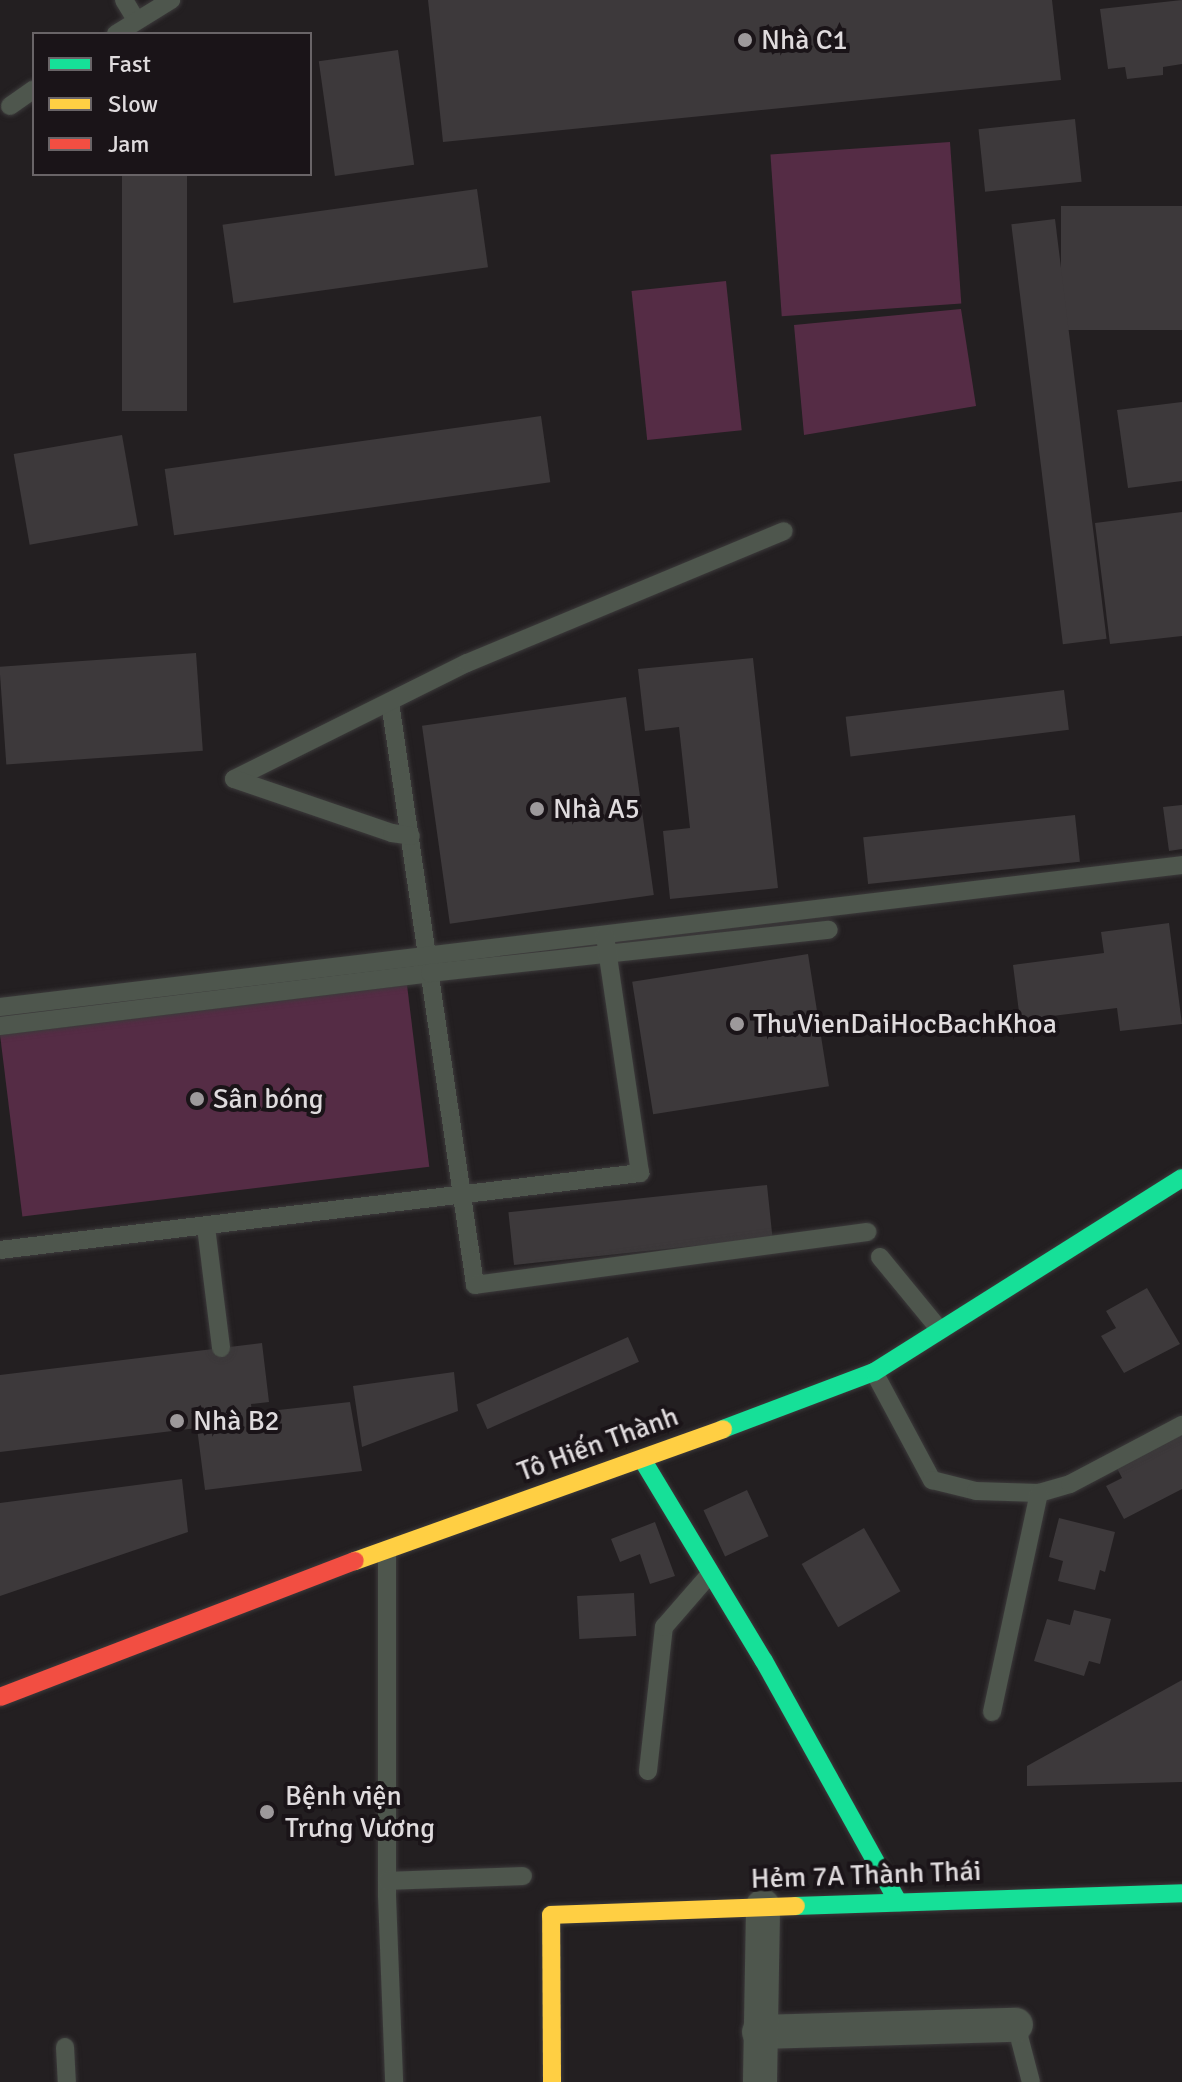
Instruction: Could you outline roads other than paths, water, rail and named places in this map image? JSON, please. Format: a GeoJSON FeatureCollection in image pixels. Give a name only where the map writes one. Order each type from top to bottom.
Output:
{"type":"FeatureCollection","features":[{"type":"Feature","properties":{"kind":"street","name":"Tô Hiến Thành"},"geometry":{"type":"LineString","coordinates":[[0,1697],[387,1550],[874,1372],[1182,1178]]}},
{"type":"Feature","properties":{"kind":"street"},"geometry":{"type":"LineString","coordinates":[[642,1459],[764,1661],[898,1902]]}},
{"type":"Feature","properties":{"kind":"street","name":"Hẻm 7A Thành Thái"},"geometry":{"type":"LineString","coordinates":[[552,2082],[551,1915],[1182,1893]]}},
{"type":"Feature","properties":{"kind":"street"},"geometry":{"type":"LineString","coordinates":[[760,2082],[763,1906]]}},
{"type":"Feature","properties":{"kind":"street"},"geometry":{"type":"LineString","coordinates":[[759,2032],[1016,2025]]}},
{"type":"Feature","properties":{"kind":"lane"},"geometry":{"type":"LineString","coordinates":[[124,0],[136,20]]}},
{"type":"Feature","properties":{"kind":"lane"},"geometry":{"type":"LineString","coordinates":[[119,32],[171,0]]}},
{"type":"Feature","properties":{"kind":"lane"},"geometry":{"type":"LineString","coordinates":[[10,106],[32,90]]}},
{"type":"Feature","properties":{"kind":"lane"},"geometry":{"type":"LineString","coordinates":[[411,836],[392,833],[234,779],[467,663],[784,531]]}},
{"type":"Feature","properties":{"kind":"lane"},"geometry":{"type":"LineString","coordinates":[[390,702],[475,1285],[867,1232]]}},
{"type":"Feature","properties":{"kind":"lane"},"geometry":{"type":"LineString","coordinates":[[0,1007],[426,953],[605,936],[1182,865]]}},
{"type":"Feature","properties":{"kind":"lane"},"geometry":{"type":"LineString","coordinates":[[0,1026],[430,973],[829,930]]}},
{"type":"Feature","properties":{"kind":"lane"},"geometry":{"type":"LineString","coordinates":[[0,1250],[640,1173],[605,936]]}},
{"type":"Feature","properties":{"kind":"lane"},"geometry":{"type":"LineString","coordinates":[[206,1227],[221,1348]]}},
{"type":"Feature","properties":{"kind":"lane"},"geometry":{"type":"LineString","coordinates":[[880,1257],[940,1330]]}},
{"type":"Feature","properties":{"kind":"lane"},"geometry":{"type":"LineString","coordinates":[[874,1372],[932,1480],[976,1491],[1039,1493],[1070,1484],[1182,1425]]}},
{"type":"Feature","properties":{"kind":"lane"},"geometry":{"type":"LineString","coordinates":[[992,1712],[1039,1493]]}},
{"type":"Feature","properties":{"kind":"lane"},"geometry":{"type":"LineString","coordinates":[[387,1550],[387,1881],[394,2082]]}},
{"type":"Feature","properties":{"kind":"lane"},"geometry":{"type":"LineString","coordinates":[[648,1771],[664,1627],[712,1572]]}},
{"type":"Feature","properties":{"kind":"lane"},"geometry":{"type":"LineString","coordinates":[[387,1881],[523,1876]]}},
{"type":"Feature","properties":{"kind":"lane"},"geometry":{"type":"LineString","coordinates":[[1016,2025],[1031,2082]]}},
{"type":"Feature","properties":{"kind":"lane"},"geometry":{"type":"LineString","coordinates":[[65,2047],[67,2082]]}},
{"type":"Feature","properties":{"kind":"place","name":"Nhà C1"},"geometry":{"type":"Point","coordinates":[745,40]}},
{"type":"Feature","properties":{"kind":"place","name":"Nhà A5"},"geometry":{"type":"Point","coordinates":[537,809]}},
{"type":"Feature","properties":{"kind":"place","name":"ThuVienDaiHocBachKhoa"},"geometry":{"type":"Point","coordinates":[737,1024]}},
{"type":"Feature","properties":{"kind":"place","name":"Sân bóng"},"geometry":{"type":"Point","coordinates":[197,1099]}},
{"type":"Feature","properties":{"kind":"place","name":"Nhà B2"},"geometry":{"type":"Point","coordinates":[177,1421]}},
{"type":"Feature","properties":{"kind":"place","name":"Bệnh viện Trưng Vương"},"geometry":{"type":"Point","coordinates":[267,1812]}}]}
